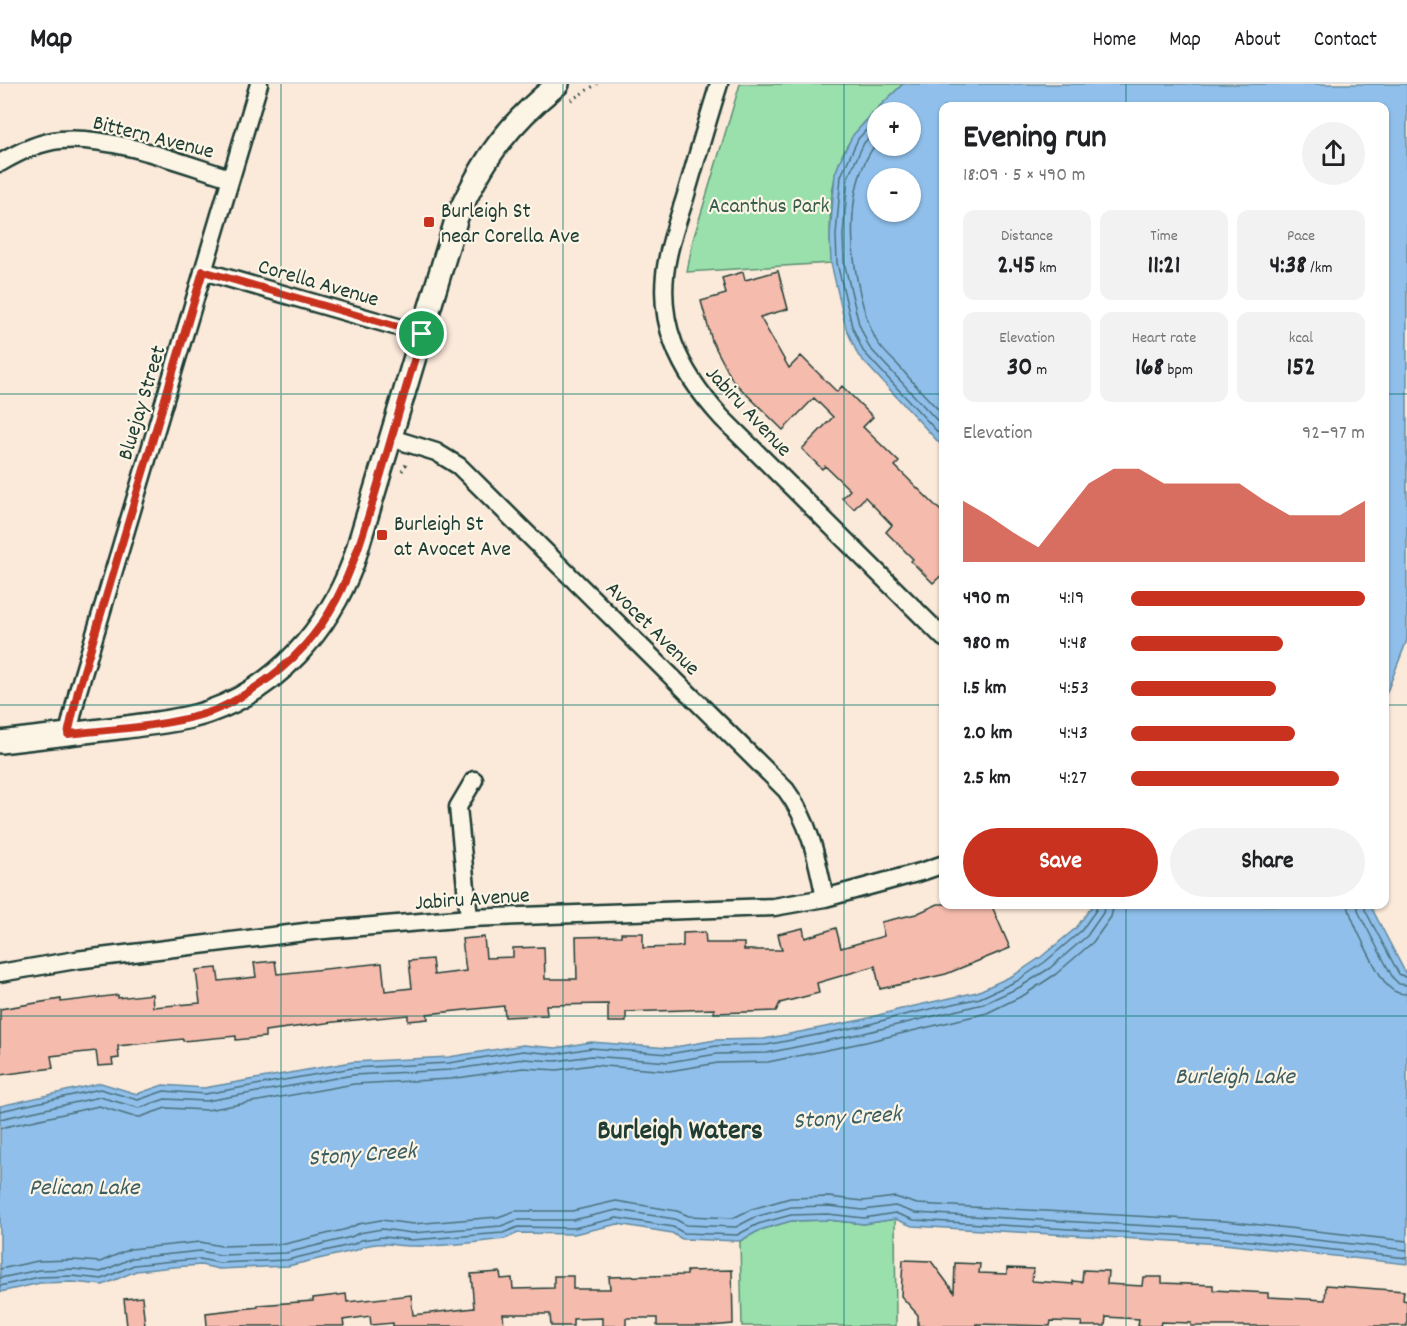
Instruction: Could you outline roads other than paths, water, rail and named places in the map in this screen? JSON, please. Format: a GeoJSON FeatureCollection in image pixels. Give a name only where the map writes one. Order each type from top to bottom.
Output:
{"type":"FeatureCollection","features":[{"type":"Feature","properties":{"kind":"street","name":"Bluejay Street"},"geometry":{"type":"LineString","coordinates":[[68,734],[81,680],[259,84]]}},
{"type":"Feature","properties":{"kind":"street","name":"Jabiru Avenue"},"geometry":{"type":"LineString","coordinates":[[719,84],[668,256],[664,301],[674,347],[683,369],[708,402],[939,633]]}},
{"type":"Feature","properties":{"kind":"street"},"geometry":{"type":"LineString","coordinates":[[0,742],[179,720],[209,712],[238,699],[274,675],[300,652],[336,602],[362,538],[457,218],[480,169],[513,124],[562,93]]}},
{"type":"Feature","properties":{"kind":"street","name":"Bittern Avenue"},"geometry":{"type":"LineString","coordinates":[[0,164],[23,151],[40,145],[58,140],[81,140],[120,145],[230,178]]}},
{"type":"Feature","properties":{"kind":"street","name":"Corella Avenue"},"geometry":{"type":"LineString","coordinates":[[203,271],[422,334]]}},
{"type":"Feature","properties":{"kind":"street","name":"Avocet Avenue"},"geometry":{"type":"LineString","coordinates":[[391,438],[436,452],[459,466],[786,790],[803,815],[811,836],[825,898]]}},
{"type":"Feature","properties":{"kind":"street"},"geometry":{"type":"LineString","coordinates":[[469,918],[458,807],[474,780]]}},
{"type":"Feature","properties":{"kind":"street","name":"Jabiru Avenue"},"geometry":{"type":"LineString","coordinates":[[0,973],[76,960],[301,932],[469,918],[774,907],[825,898],[939,866]]}},
{"type":"Feature","properties":{"kind":"water"},"geometry":{"type":"Polygon","coordinates":[[[903,84],[1407,84],[1407,640],[1389,687],[1389,102],[939,102],[939,443],[858,355],[846,328],[831,263],[830,235],[835,174],[853,135],[867,120],[867,156],[921,156],[921,102],[884,102],[903,84]]]}},
{"type":"Feature","properties":{"kind":"water","name":"Burleigh Lake"},"geometry":{"type":"Polygon","coordinates":[[[1090,909],[1372,909],[1407,976],[1407,1264],[1223,1244],[912,1226],[895,1219],[864,1224],[828,1220],[791,1221],[760,1230],[740,1241],[682,1239],[672,1233],[618,1224],[574,1234],[518,1233],[505,1239],[446,1245],[377,1244],[288,1266],[219,1269],[201,1265],[173,1267],[136,1271],[103,1285],[72,1282],[40,1283],[0,1292],[0,1106],[101,1083],[137,1094],[163,1085],[204,1088],[352,1062],[449,1057],[523,1045],[556,1048],[591,1042],[669,1048],[716,1040],[764,1039],[861,1020],[977,992],[1014,975],[1041,957],[1076,928],[1090,909]]]}},
{"type":"Feature","properties":{"kind":"place","name":"Burleigh St near Corella Ave"},"geometry":{"type":"Point","coordinates":[429,222]}},
{"type":"Feature","properties":{"kind":"place","name":"Burleigh St at Avocet Ave"},"geometry":{"type":"Point","coordinates":[382,535]}},
{"type":"Feature","properties":{"kind":"district","name":"Burleigh Waters"},"geometry":{"type":"Point","coordinates":[680,1128]}},
{"type":"Feature","properties":{"kind":"park label","name":"Acanthus Park"},"geometry":{"type":"Point","coordinates":[769,204]}},
{"type":"Feature","properties":{"kind":"water label","name":"Stony Creek"},"geometry":{"type":"Point","coordinates":[847,1116]}},
{"type":"Feature","properties":{"kind":"water label","name":"Stony Creek"},"geometry":{"type":"Point","coordinates":[362,1153]}},
{"type":"Feature","properties":{"kind":"water label","name":"Pelican Lake"},"geometry":{"type":"Point","coordinates":[84,1186]}}]}
